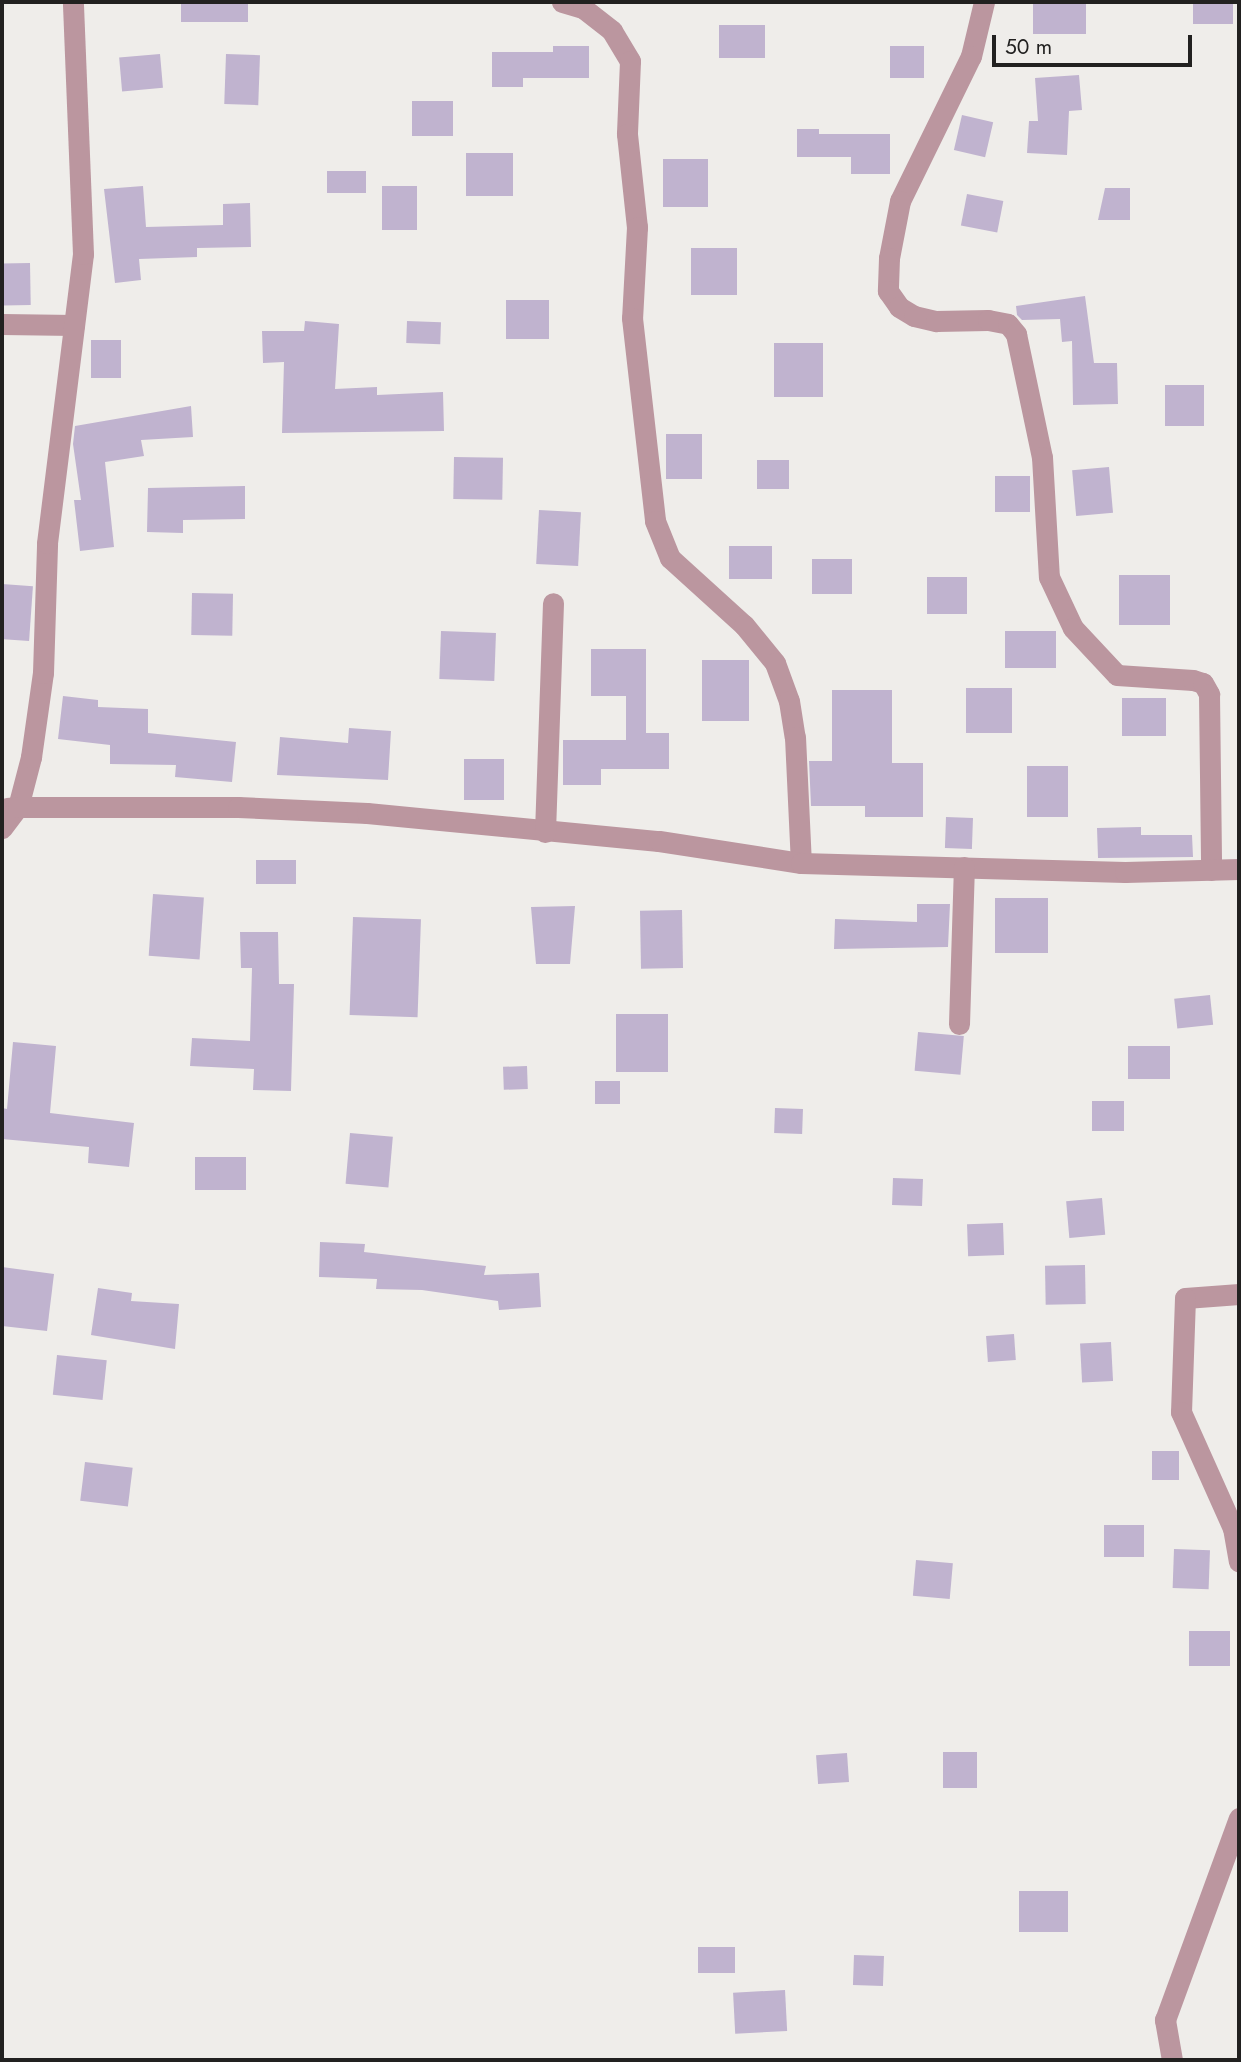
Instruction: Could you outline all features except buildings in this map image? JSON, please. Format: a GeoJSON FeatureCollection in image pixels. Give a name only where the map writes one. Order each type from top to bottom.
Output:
{"type":"FeatureCollection","features":[{"type":"Feature","properties":{"kind":"street"},"geometry":{"type":"LineString","coordinates":[[2,828],[32,757],[43,673],[47,543],[83,254],[73,2]]}},
{"type":"Feature","properties":{"kind":"street"},"geometry":{"type":"LineString","coordinates":[[562,2],[583,8],[612,31],[630,61],[627,134],[637,228],[632,318],[655,520],[670,558],[744,625],[775,663],[789,701],[795,737],[802,863]]}},
{"type":"Feature","properties":{"kind":"street"},"geometry":{"type":"LineString","coordinates":[[984,2],[971,56],[900,201],[889,258],[888,291],[899,307],[914,316],[936,321],[988,320],[1008,324],[1016,334],[1042,457],[1049,578],[1073,628],[1117,675],[1193,680],[1203,683],[1209,694],[1210,870]]}},
{"type":"Feature","properties":{"kind":"street"},"geometry":{"type":"LineString","coordinates":[[2,324],[74,326]]}},
{"type":"Feature","properties":{"kind":"street"},"geometry":{"type":"LineString","coordinates":[[545,832],[554,603]]}},
{"type":"Feature","properties":{"kind":"street"},"geometry":{"type":"LineString","coordinates":[[10,808],[128,804],[354,813],[659,841],[802,863],[1125,872],[1239,869]]}},
{"type":"Feature","properties":{"kind":"street"},"geometry":{"type":"LineString","coordinates":[[959,1024],[964,867]]}},
{"type":"Feature","properties":{"kind":"street"},"geometry":{"type":"LineString","coordinates":[[1239,1294],[1185,1298],[1181,1412],[1233,1528],[1239,1561]]}},
{"type":"Feature","properties":{"kind":"street"},"geometry":{"type":"LineString","coordinates":[[1172,2060],[1165,2020],[1239,1818]]}}]}
